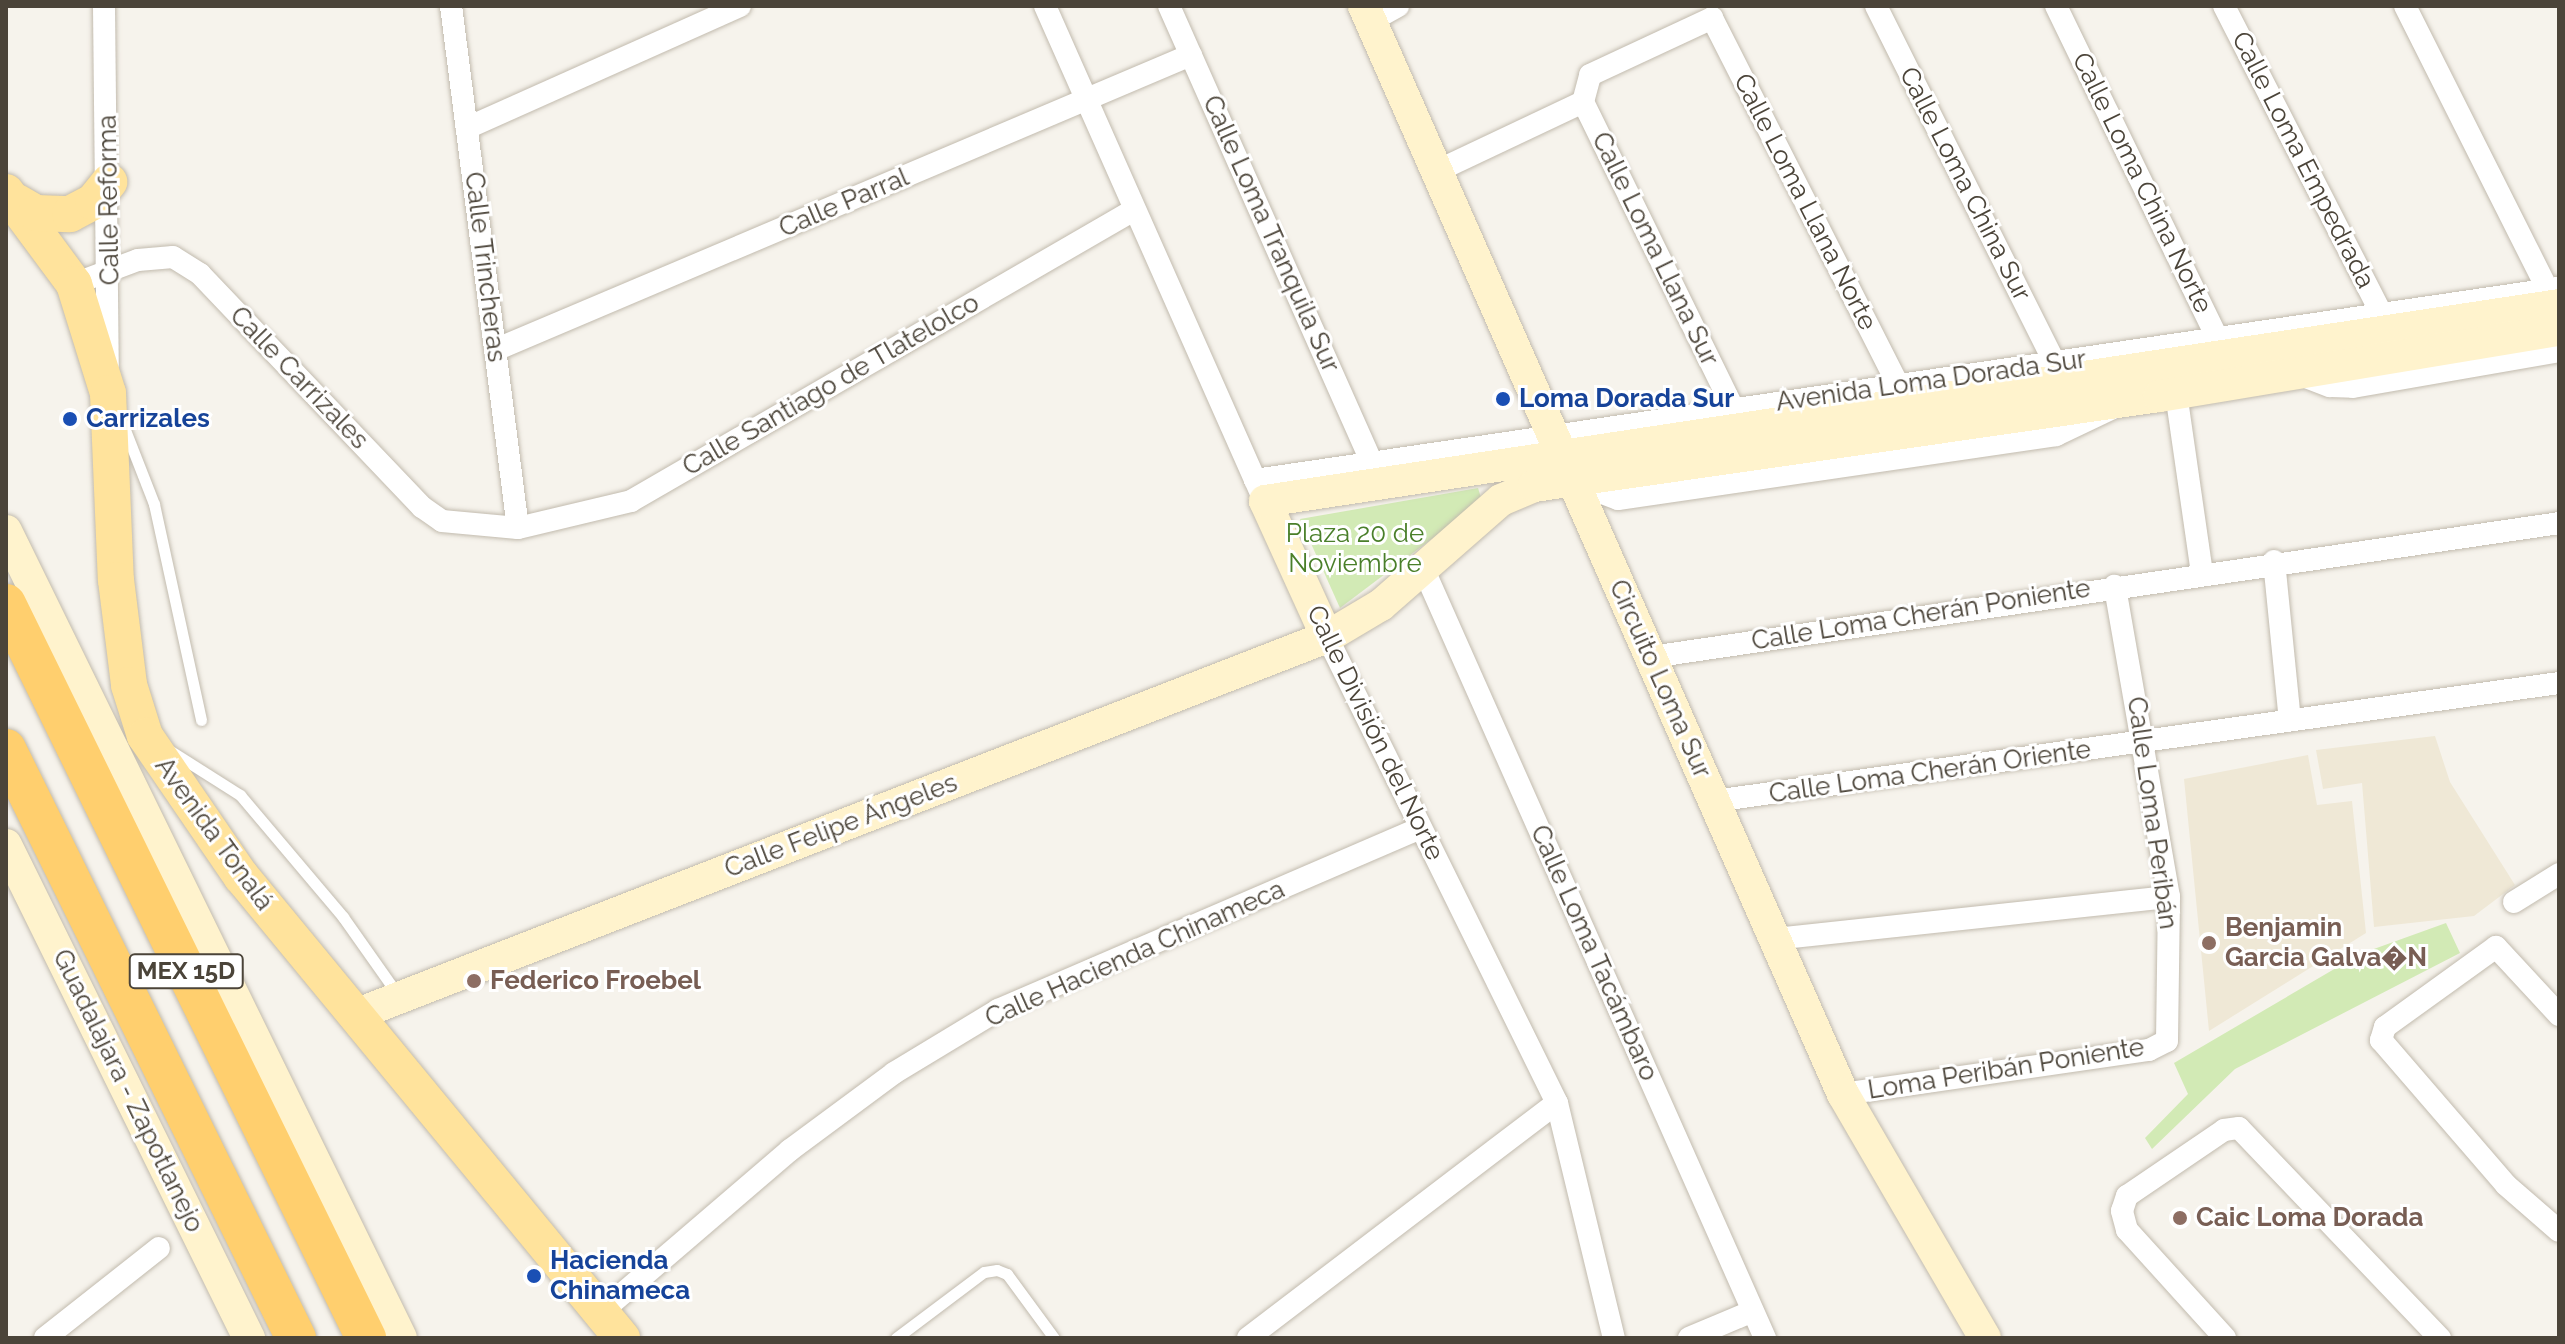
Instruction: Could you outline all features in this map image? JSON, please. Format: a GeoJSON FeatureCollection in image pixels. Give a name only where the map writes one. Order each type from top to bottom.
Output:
{"type":"FeatureCollection","features":[{"type":"Feature","properties":{"kind":"highway","name":"MEX 15D"},"geometry":{"type":"LineString","coordinates":[[6,604],[366,1338]]}},
{"type":"Feature","properties":{"kind":"highway","name":"MEX 15D"},"geometry":{"type":"LineString","coordinates":[[6,749],[296,1338]]}},
{"type":"Feature","properties":{"kind":"main road"},"geometry":{"type":"LineString","coordinates":[[12,197],[36,213],[70,214],[93,202],[109,182]]}},
{"type":"Feature","properties":{"kind":"main road","name":"Avenida Tonalá"},"geometry":{"type":"LineString","coordinates":[[12,197],[74,284],[108,393],[116,580],[129,685],[145,736],[185,802],[355,1015],[611,1325]]}},
{"type":"Feature","properties":{"kind":"street","name":"Calle Reforma"},"geometry":{"type":"LineString","coordinates":[[104,6],[111,271],[108,393]]}},
{"type":"Feature","properties":{"kind":"street","name":"Calle Trincheras"},"geometry":{"type":"LineString","coordinates":[[451,6],[518,528]]}},
{"type":"Feature","properties":{"kind":"street"},"geometry":{"type":"LineString","coordinates":[[467,128],[740,6]]}},
{"type":"Feature","properties":{"kind":"street","name":"Calle División del Norte"},"geometry":{"type":"LineString","coordinates":[[1045,6],[1132,211],[1327,637],[1557,1103],[1614,1338]]}},
{"type":"Feature","properties":{"kind":"street","name":"Calle Loma Tranquila Sur"},"geometry":{"type":"LineString","coordinates":[[1169,6],[1372,463]]}},
{"type":"Feature","properties":{"kind":"street","name":"Calle Loma China Sur"},"geometry":{"type":"LineString","coordinates":[[1876,6],[2055,363]]}},
{"type":"Feature","properties":{"kind":"street","name":"Calle Loma China Norte"},"geometry":{"type":"LineString","coordinates":[[2056,6],[2223,349]]}},
{"type":"Feature","properties":{"kind":"street","name":"Calle Loma Empedrada"},"geometry":{"type":"LineString","coordinates":[[2224,6],[2382,315]]}},
{"type":"Feature","properties":{"kind":"street"},"geometry":{"type":"LineString","coordinates":[[2405,6],[2555,295]]}},
{"type":"Feature","properties":{"kind":"street","name":"Circuito Loma Sur"},"geometry":{"type":"LineString","coordinates":[[1378,11],[1437,171],[1843,1094],[1985,1338]]}},
{"type":"Feature","properties":{"kind":"street","name":"Calle Loma Llana Norte"},"geometry":{"type":"LineString","coordinates":[[1584,94],[1590,75],[1712,18],[1898,385]]}},
{"type":"Feature","properties":{"kind":"street","name":"Calle Parral"},"geometry":{"type":"LineString","coordinates":[[495,350],[1191,55]]}},
{"type":"Feature","properties":{"kind":"street"},"geometry":{"type":"LineString","coordinates":[[1437,171],[1584,94]]}},
{"type":"Feature","properties":{"kind":"street","name":"Calle Loma Llana Sur"},"geometry":{"type":"LineString","coordinates":[[1584,94],[1734,410]]}},
{"type":"Feature","properties":{"kind":"street","name":"Calle Santiago de Tlatelolco"},"geometry":{"type":"LineString","coordinates":[[518,528],[631,501],[1132,211]]}},
{"type":"Feature","properties":{"kind":"street","name":"Calle Carrizales"},"geometry":{"type":"LineString","coordinates":[[74,284],[138,260],[173,257],[422,507],[442,521],[518,528]]}},
{"type":"Feature","properties":{"kind":"street","name":"Avenida Loma Dorada Sur"},"geometry":{"type":"LineString","coordinates":[[1327,637],[1381,605],[1501,500],[1534,486],[1563,458],[1734,410],[2055,363],[2223,349],[2555,295]]}},
{"type":"Feature","properties":{"kind":"street","name":"Avenida Loma Dorada Sur"},"geometry":{"type":"LineString","coordinates":[[1260,490],[2123,401],[2163,387],[2223,349],[2382,315],[2555,295]]}},
{"type":"Feature","properties":{"kind":"street","name":"Avenida Loma Dorada Sur"},"geometry":{"type":"LineString","coordinates":[[1260,490],[1372,463],[1563,458],[2297,373],[2559,330]]}},
{"type":"Feature","properties":{"kind":"street","name":"Avenida Loma Dorada Sur"},"geometry":{"type":"LineString","coordinates":[[2297,373],[2330,386],[2353,387],[2559,351]]}},
{"type":"Feature","properties":{"kind":"street"},"geometry":{"type":"LineString","coordinates":[[2163,387],[2205,573]]}},
{"type":"Feature","properties":{"kind":"street","name":"Calle Loma Cherán Poniente"},"geometry":{"type":"LineString","coordinates":[[1651,657],[2274,561],[2559,523]]}},
{"type":"Feature","properties":{"kind":"street"},"geometry":{"type":"LineString","coordinates":[[6,531],[401,1338]]}},
{"type":"Feature","properties":{"kind":"street"},"geometry":{"type":"LineString","coordinates":[[2274,561],[2290,720]]}},
{"type":"Feature","properties":{"kind":"street","name":"Calle Loma Tacámbaro"},"geometry":{"type":"LineString","coordinates":[[1423,568],[1765,1338]]}},
{"type":"Feature","properties":{"kind":"street","name":"Calle Loma Peribán"},"geometry":{"type":"LineString","coordinates":[[2115,586],[2146,743],[2169,897],[2172,1023],[2167,1041]]}},
{"type":"Feature","properties":{"kind":"street","name":"Calle Felipe Ángeles"},"geometry":{"type":"LineString","coordinates":[[355,1015],[1327,637]]}},
{"type":"Feature","properties":{"kind":"street","name":"Calle Loma Cherán Oriente"},"geometry":{"type":"LineString","coordinates":[[1714,801],[2559,683]]}},
{"type":"Feature","properties":{"kind":"street","name":"Calle Hacienda Chinameca"},"geometry":{"type":"LineString","coordinates":[[611,1325],[790,1150],[894,1073],[998,1010],[1421,828]]}},
{"type":"Feature","properties":{"kind":"street","name":"Guadalajara - Zapotlanejo"},"geometry":{"type":"LineString","coordinates":[[6,845],[249,1338]]}},
{"type":"Feature","properties":{"kind":"street"},"geometry":{"type":"LineString","coordinates":[[2514,902],[2559,874]]}},
{"type":"Feature","properties":{"kind":"street"},"geometry":{"type":"LineString","coordinates":[[1775,939],[2169,897]]}},
{"type":"Feature","properties":{"kind":"street"},"geometry":{"type":"LineString","coordinates":[[2559,1015],[2496,947],[2385,1027],[2381,1040],[2506,1185],[2559,1231]]}},
{"type":"Feature","properties":{"kind":"street","name":"Loma Peribán Poniente"},"geometry":{"type":"LineString","coordinates":[[1843,1094],[2149,1050],[2167,1041]]}},
{"type":"Feature","properties":{"kind":"street"},"geometry":{"type":"LineString","coordinates":[[1248,1338],[1557,1103]]}},
{"type":"Feature","properties":{"kind":"street"},"geometry":{"type":"LineString","coordinates":[[2225,1338],[2127,1230],[2122,1211],[2127,1196],[2224,1130],[2239,1128],[2440,1338]]}},
{"type":"Feature","properties":{"kind":"street"},"geometry":{"type":"LineString","coordinates":[[45,1338],[159,1248]]}},
{"type":"Feature","properties":{"kind":"street"},"geometry":{"type":"LineString","coordinates":[[1689,1338],[1753,1311]]}},
{"type":"Feature","properties":{"kind":"lane"},"geometry":{"type":"LineString","coordinates":[[108,393],[154,504],[201,720]]}},
{"type":"Feature","properties":{"kind":"lane"},"geometry":{"type":"LineString","coordinates":[[145,736],[240,795],[317,883],[399,997]]}},
{"type":"Feature","properties":{"kind":"lane"},"geometry":{"type":"LineString","coordinates":[[896,1338],[984,1272],[997,1270],[1007,1274],[1054,1338]]}},
{"type":"Feature","properties":{"kind":"shaded area"},"geometry":{"type":"Polygon","coordinates":[[[2435,736],[2450,782],[2515,885],[2474,916],[2374,927],[2362,783],[2323,789],[2316,750],[2435,736]]]}},
{"type":"Feature","properties":{"kind":"shaded area"},"geometry":{"type":"Polygon","coordinates":[[[2308,755],[2317,805],[2352,801],[2366,933],[2209,1031],[2184,779],[2308,755]]]}},
{"type":"Feature","properties":{"kind":"green space","name":"Plaza 20 de Noviembre"},"geometry":{"type":"Polygon","coordinates":[[[1478,488],[1482,501],[1340,608],[1300,519],[1478,488]]]}},
{"type":"Feature","properties":{"kind":"green space"},"geometry":{"type":"Polygon","coordinates":[[[2446,923],[2460,953],[2235,1069],[2152,1149],[2145,1138],[2188,1094],[2174,1063],[2360,954],[2446,923]]]}},
{"type":"Feature","properties":{"kind":"place","name":"Loma Dorada Sur"},"geometry":{"type":"Point","coordinates":[1503,399]}},
{"type":"Feature","properties":{"kind":"place","name":"Carrizales"},"geometry":{"type":"Point","coordinates":[70,419]}},
{"type":"Feature","properties":{"kind":"place","name":"Benjamin Garcia Galva�N"},"geometry":{"type":"Point","coordinates":[2209,943]}},
{"type":"Feature","properties":{"kind":"place","name":"Federico Froebel"},"geometry":{"type":"Point","coordinates":[474,981]}},
{"type":"Feature","properties":{"kind":"place","name":"Caic Loma Dorada"},"geometry":{"type":"Point","coordinates":[2180,1218]}},
{"type":"Feature","properties":{"kind":"place","name":"Hacienda Chinameca"},"geometry":{"type":"Point","coordinates":[534,1276]}}]}
